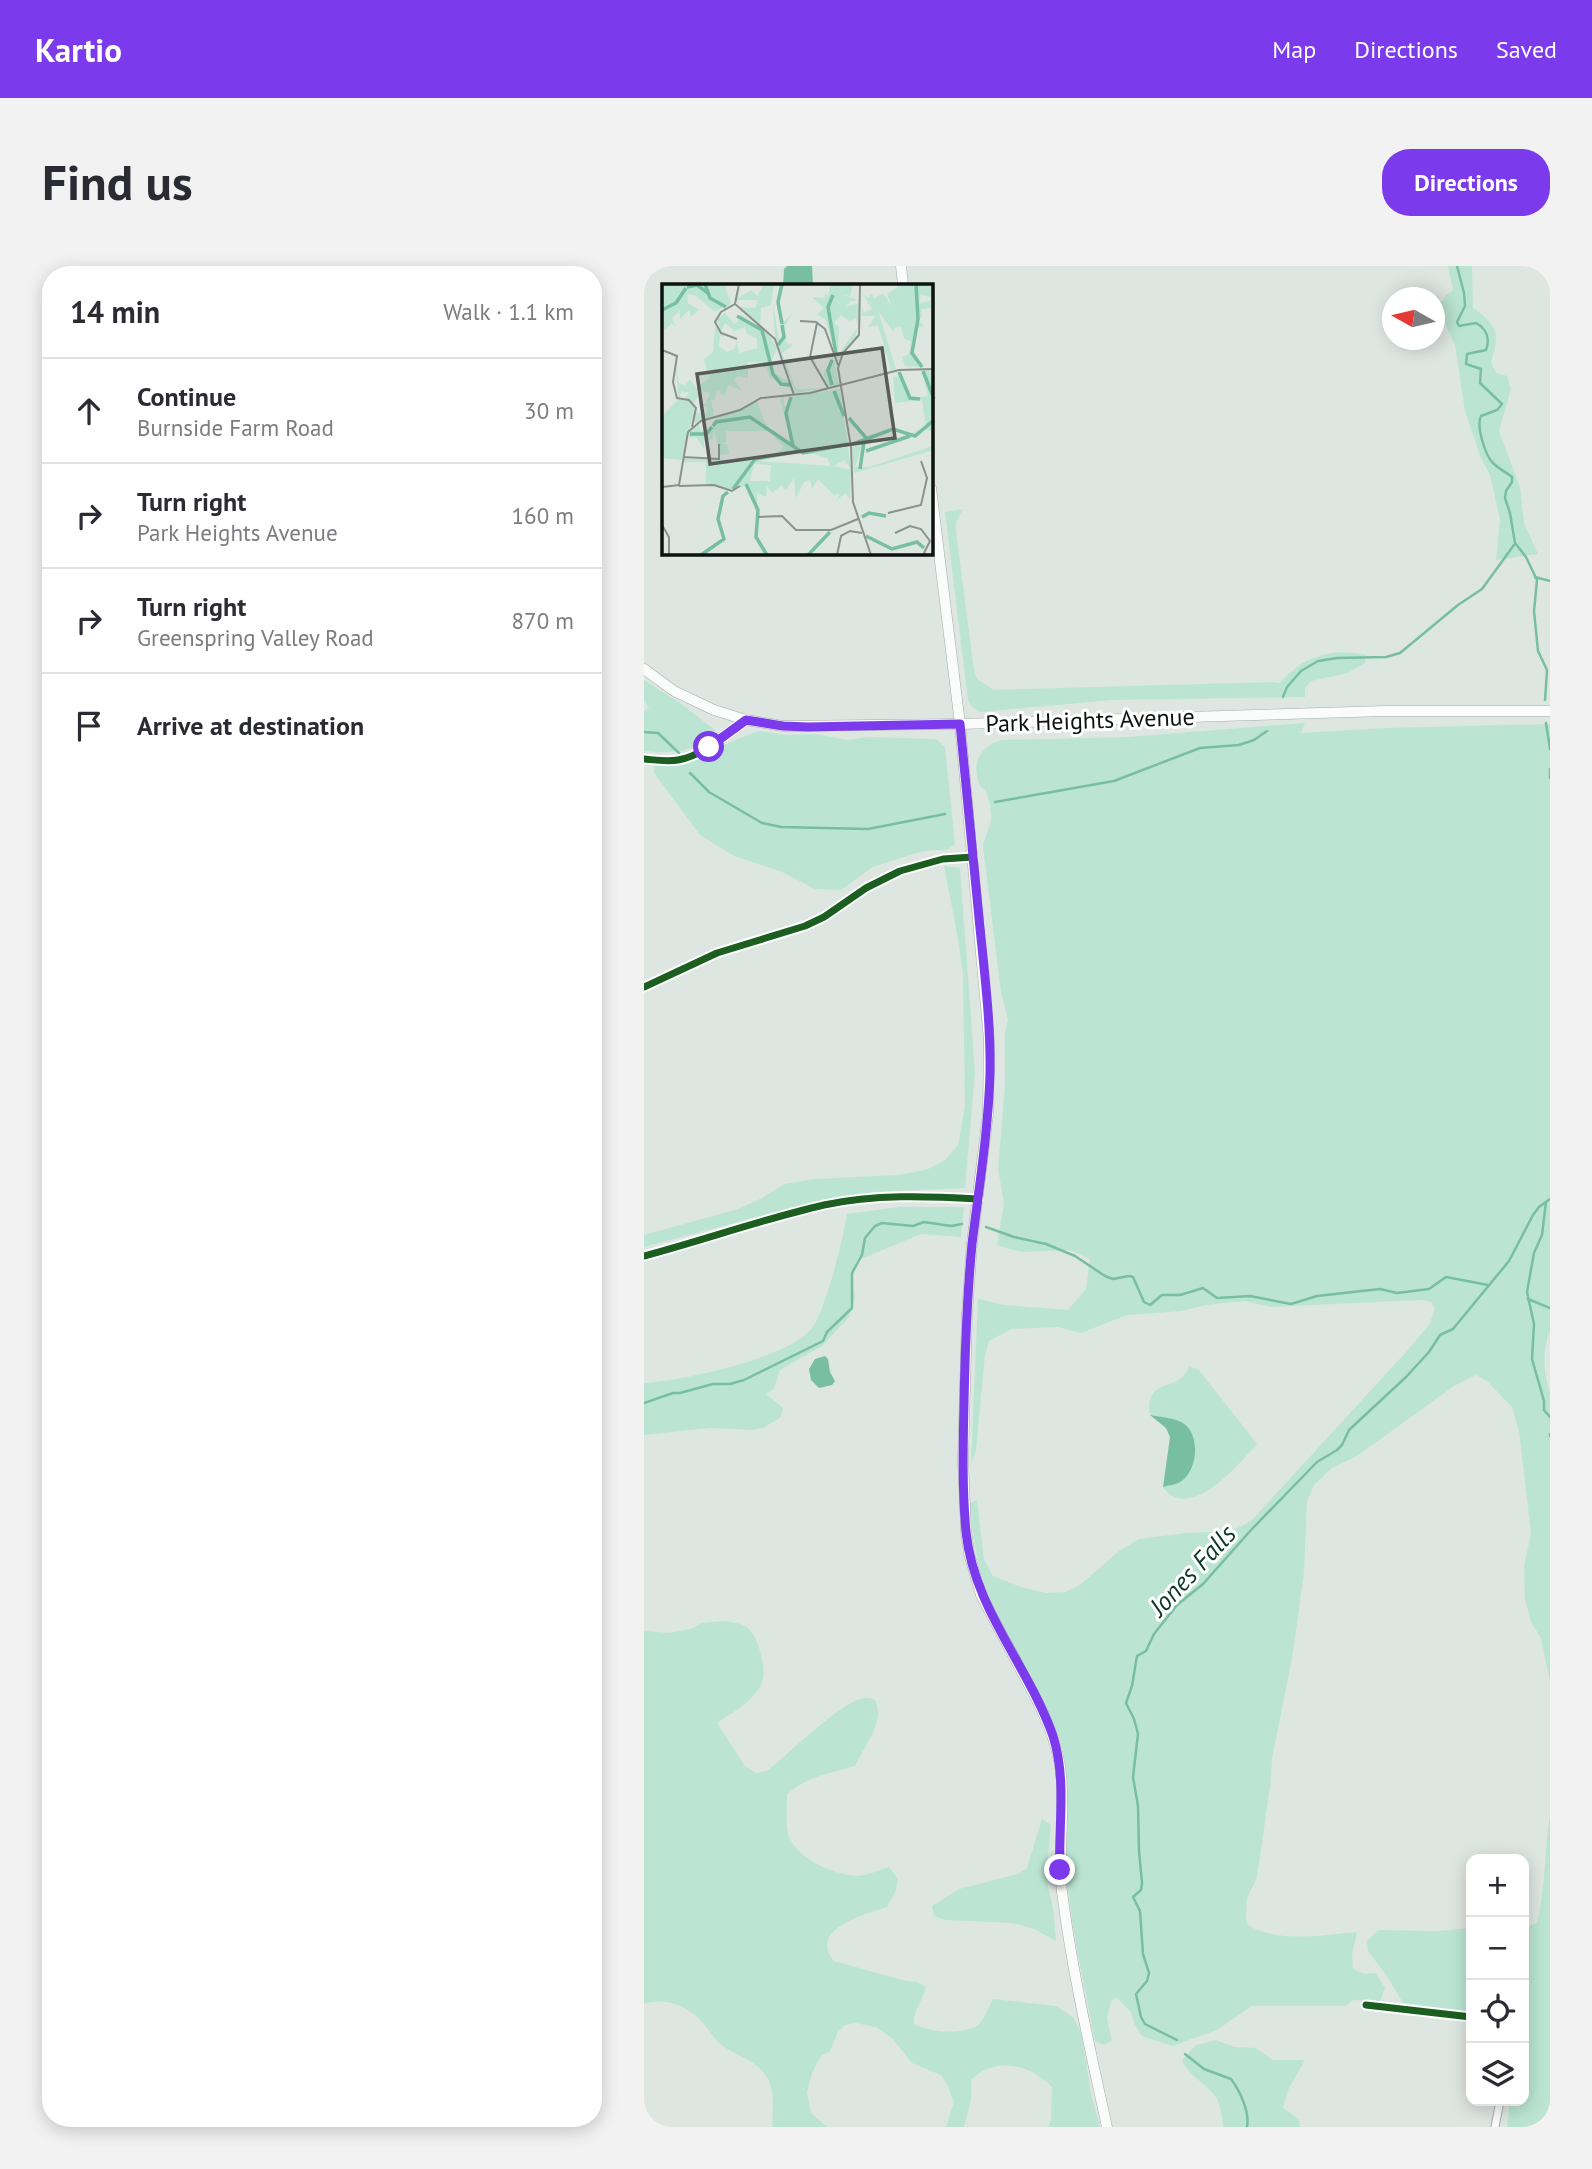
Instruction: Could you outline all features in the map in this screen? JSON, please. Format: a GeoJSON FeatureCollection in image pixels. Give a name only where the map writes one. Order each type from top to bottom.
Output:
{"type":"FeatureCollection","features":[{"type":"Feature","properties":{"kind":"main road"},"geometry":{"type":"LineString","coordinates":[[901,266],[903,284]]}},
{"type":"Feature","properties":{"kind":"main road"},"geometry":{"type":"LineString","coordinates":[[933,504],[960,724],[989,1040],[988,1114],[968,1286],[963,1460],[969,1553],[981,1595],[1039,1704],[1058,1756],[1062,1790],[1059,1851],[1062,1893],[1107,2127]]}},
{"type":"Feature","properties":{"kind":"main road","name":"Park Heights Avenue"},"geometry":{"type":"LineString","coordinates":[[644,669],[690,700],[746,720],[795,726],[960,724],[1385,711],[1550,711]]}},
{"type":"Feature","properties":{"kind":"street"},"geometry":{"type":"LineString","coordinates":[[644,760],[667,761],[689,757],[709,747],[746,720]]}},
{"type":"Feature","properties":{"kind":"street"},"geometry":{"type":"LineString","coordinates":[[644,987],[717,953],[805,926],[824,917],[866,888],[900,872],[943,859],[973,857]]}},
{"type":"Feature","properties":{"kind":"street"},"geometry":{"type":"LineString","coordinates":[[644,1256],[825,1205],[889,1197],[978,1199]]}},
{"type":"Feature","properties":{"kind":"street"},"geometry":{"type":"LineString","coordinates":[[1366,2005],[1466,2016]]}},
{"type":"Feature","properties":{"kind":"street"},"geometry":{"type":"LineString","coordinates":[[1495,2127],[1499,2106]]}},
{"type":"Feature","properties":{"kind":"shaded area"},"geometry":{"type":"Polygon","coordinates":[[[787,266],[812,266],[813,284],[783,284],[784,269],[787,266]]]}},
{"type":"Feature","properties":{"kind":"shaded area"},"geometry":{"type":"Polygon","coordinates":[[[1448,266],[1472,266],[1473,308],[1488,320],[1495,331],[1496,344],[1491,362],[1496,373],[1507,376],[1511,389],[1499,431],[1520,487],[1524,523],[1538,554],[1496,560],[1500,520],[1490,475],[1481,458],[1465,411],[1455,345],[1445,323],[1445,297],[1453,290],[1448,266]]]}},
{"type":"Feature","properties":{"kind":"shaded area"},"geometry":{"type":"Polygon","coordinates":[[[963,509],[956,522],[956,531],[974,671],[977,679],[994,690],[1280,683],[1308,661],[1330,653],[1366,655],[1365,663],[1348,673],[1311,681],[1305,688],[1305,697],[1111,700],[981,712],[973,708],[968,700],[945,512],[963,509]]]}},
{"type":"Feature","properties":{"kind":"shaded area"},"geometry":{"type":"Polygon","coordinates":[[[644,680],[715,730],[714,735],[690,748],[663,752],[644,751],[644,711],[649,708],[644,700],[644,680]]]}},
{"type":"Feature","properties":{"kind":"shaded area"},"geometry":{"type":"Polygon","coordinates":[[[1305,723],[1301,733],[1550,724],[1550,1331],[1544,1362],[1550,1393],[1550,1682],[1541,1638],[1531,1622],[1525,1599],[1524,1567],[1531,1533],[1519,1431],[1512,1407],[1488,1382],[1476,1375],[1454,1386],[1357,1456],[1332,1468],[1314,1485],[1307,1501],[1304,1572],[1293,1653],[1272,1759],[1257,1878],[1247,1898],[1246,1918],[1248,1925],[1259,1931],[1286,1936],[1357,1932],[1352,1955],[1353,1969],[1364,1974],[1376,1973],[1385,1988],[1380,2001],[1353,2000],[1346,2006],[1252,2006],[1217,2030],[1172,2046],[1142,2036],[1131,2012],[1116,1997],[1111,2001],[1107,2018],[1112,2041],[1104,2045],[1095,2041],[1071,1915],[1066,1855],[1067,1773],[1060,1740],[992,1607],[977,1558],[970,1503],[977,1500],[984,1560],[993,1576],[1046,1593],[1065,1592],[1080,1585],[1119,1551],[1139,1539],[1232,1531],[1251,1521],[1406,1352],[1429,1325],[1435,1309],[1431,1302],[1423,1300],[1270,1307],[1245,1301],[1206,1305],[1182,1311],[1127,1315],[1081,1333],[1058,1327],[1011,1329],[989,1341],[985,1355],[976,1450],[971,1464],[978,1299],[1004,1305],[1068,1310],[1086,1289],[1090,1259],[1070,1250],[1021,1252],[997,1245],[1004,1203],[998,1169],[1008,1019],[1001,992],[983,847],[991,810],[976,768],[983,751],[1001,740],[1128,737],[1305,723]]]}},
{"type":"Feature","properties":{"kind":"shaded area"},"geometry":{"type":"Polygon","coordinates":[[[758,731],[787,735],[815,734],[849,740],[868,737],[936,739],[945,747],[955,844],[947,850],[923,851],[873,867],[841,890],[815,889],[780,871],[734,856],[700,835],[654,773],[655,765],[696,760],[713,749],[758,731]]]}},
{"type":"Feature","properties":{"kind":"shaded area"},"geometry":{"type":"Polygon","coordinates":[[[944,866],[960,868],[975,1072],[965,1188],[873,1192],[790,1208],[644,1247],[644,1235],[738,1209],[784,1184],[815,1179],[898,1175],[926,1170],[944,1161],[958,1145],[965,1105],[963,975],[944,866]]]}},
{"type":"Feature","properties":{"kind":"shaded area"},"geometry":{"type":"Polygon","coordinates":[[[899,1207],[964,1207],[961,1237],[921,1234],[861,1259],[852,1275],[855,1298],[849,1317],[822,1346],[780,1370],[774,1389],[766,1394],[783,1408],[780,1418],[763,1428],[753,1430],[710,1428],[644,1435],[644,1383],[683,1378],[734,1366],[782,1349],[800,1339],[812,1328],[823,1306],[847,1214],[899,1207]]]}},
{"type":"Feature","properties":{"kind":"shaded area"},"geometry":{"type":"Polygon","coordinates":[[[825,1356],[835,1381],[832,1385],[819,1388],[811,1380],[809,1369],[815,1359],[825,1356]]]}},
{"type":"Feature","properties":{"kind":"shaded area"},"geometry":{"type":"Polygon","coordinates":[[[1189,1366],[1199,1370],[1257,1444],[1213,1487],[1186,1499],[1174,1497],[1163,1487],[1183,1481],[1182,1422],[1150,1415],[1150,1403],[1152,1395],[1158,1389],[1179,1380],[1189,1366]]]}},
{"type":"Feature","properties":{"kind":"shaded area"},"geometry":{"type":"Polygon","coordinates":[[[1150,1415],[1180,1421],[1188,1428],[1194,1442],[1194,1459],[1189,1474],[1177,1483],[1163,1487],[1170,1437],[1166,1428],[1150,1415]]]}},
{"type":"Feature","properties":{"kind":"shaded area"},"geometry":{"type":"Polygon","coordinates":[[[723,1621],[740,1624],[750,1630],[762,1660],[762,1682],[754,1695],[717,1723],[745,1766],[756,1773],[767,1771],[829,1718],[855,1701],[866,1698],[875,1700],[878,1708],[873,1733],[855,1766],[810,1780],[787,1795],[787,1829],[790,1839],[804,1856],[824,1868],[847,1875],[868,1874],[889,1867],[898,1879],[896,1890],[887,1907],[854,1919],[833,1932],[828,1940],[828,1950],[834,1961],[917,1982],[926,1987],[915,2014],[914,2024],[928,2029],[952,2032],[975,2027],[993,1999],[1056,2006],[1073,2017],[1081,2032],[1091,2094],[1100,2127],[1048,2127],[1051,2120],[1052,2087],[1023,2068],[1001,2066],[980,2072],[971,2080],[971,2100],[964,2127],[946,2127],[954,2102],[941,2075],[912,2063],[892,2038],[876,2027],[855,2023],[845,2025],[838,2032],[830,2051],[821,2056],[812,2073],[807,2093],[811,2113],[827,2127],[772,2127],[772,2090],[768,2079],[759,2068],[721,2045],[697,2017],[684,2008],[668,2002],[644,2004],[644,1631],[669,1633],[691,1629],[702,1623],[723,1621]]]}},
{"type":"Feature","properties":{"kind":"shaded area"},"geometry":{"type":"Polygon","coordinates":[[[1550,1815],[1550,2127],[1507,2127],[1509,2106],[1529,2106],[1529,1925],[1537,1923],[1550,1815]]]}},
{"type":"Feature","properties":{"kind":"shaded area"},"geometry":{"type":"Polygon","coordinates":[[[1042,1819],[1051,1825],[1046,1878],[1053,1908],[1056,1941],[1034,1929],[1013,1923],[945,1920],[934,1916],[932,1906],[959,1889],[1018,1874],[1027,1868],[1042,1819]]]}},
{"type":"Feature","properties":{"kind":"shaded area"},"geometry":{"type":"Polygon","coordinates":[[[1466,1928],[1466,2011],[1403,2003],[1368,1951],[1367,1941],[1378,1930],[1466,1928]]]}},
{"type":"Feature","properties":{"kind":"shaded area"},"geometry":{"type":"Polygon","coordinates":[[[1216,2040],[1235,2047],[1256,2048],[1273,2060],[1305,2060],[1289,2088],[1283,2108],[1299,2119],[1300,2127],[1223,2127],[1217,2099],[1189,2071],[1182,2060],[1196,2045],[1216,2040]]]}},
{"type":"Feature","properties":{"kind":"waterway","name":"Jones Falls"},"geometry":{"type":"LineString","coordinates":[[1457,266],[1465,306],[1457,322],[1459,326],[1476,323],[1485,331],[1488,342],[1486,350],[1467,354],[1466,364],[1481,369],[1480,383],[1502,404],[1497,410],[1481,416],[1480,433],[1490,459],[1512,477],[1505,498],[1515,543],[1526,557],[1537,580],[1534,611],[1538,651],[1547,670],[1545,700]]}},
{"type":"Feature","properties":{"kind":"waterway"},"geometry":{"type":"LineString","coordinates":[[1283,697],[1287,687],[1301,671],[1318,661],[1386,657],[1400,653],[1458,605],[1482,589],[1514,545]]}},
{"type":"Feature","properties":{"kind":"waterway"},"geometry":{"type":"LineString","coordinates":[[1535,577],[1550,581]]}},
{"type":"Feature","properties":{"kind":"waterway","name":"Jones Falls"},"geometry":{"type":"LineString","coordinates":[[1546,723],[1550,749]]}},
{"type":"Feature","properties":{"kind":"waterway"},"geometry":{"type":"LineString","coordinates":[[995,802],[1114,781],[1200,748],[1239,745],[1254,740],[1267,731]]}},
{"type":"Feature","properties":{"kind":"waterway"},"geometry":{"type":"LineString","coordinates":[[644,732],[658,733],[679,753]]}},
{"type":"Feature","properties":{"kind":"waterway","name":"Jones Falls"},"geometry":{"type":"LineString","coordinates":[[1550,769],[1550,778]]}},
{"type":"Feature","properties":{"kind":"waterway"},"geometry":{"type":"LineString","coordinates":[[690,773],[709,792],[762,823],[781,827],[868,829],[945,814]]}},
{"type":"Feature","properties":{"kind":"waterway","name":"Jones Falls"},"geometry":{"type":"LineString","coordinates":[[1177,2040],[1145,2024],[1136,1994],[1147,1981],[1149,1973],[1143,1954],[1140,1911],[1133,1897],[1141,1890],[1142,1883],[1138,1806],[1133,1777],[1138,1734],[1126,1703],[1137,1656],[1146,1651],[1154,1634],[1177,1605],[1203,1584],[1317,1462],[1342,1445],[1349,1430],[1406,1377],[1429,1352],[1440,1335],[1453,1329],[1509,1261],[1533,1215],[1550,1199]]}},
{"type":"Feature","properties":{"kind":"waterway"},"geometry":{"type":"LineString","coordinates":[[1546,1202],[1542,1235],[1534,1253],[1527,1292],[1534,1324],[1532,1359],[1544,1410],[1550,1417]]}},
{"type":"Feature","properties":{"kind":"waterway"},"geometry":{"type":"LineString","coordinates":[[644,1403],[673,1393],[744,1380],[823,1341],[827,1332],[852,1308],[852,1273],[862,1255],[865,1238],[875,1226],[882,1223],[913,1226],[924,1222],[951,1226],[962,1224]]}},
{"type":"Feature","properties":{"kind":"waterway"},"geometry":{"type":"LineString","coordinates":[[986,1227],[1046,1244],[1075,1256],[1113,1279],[1133,1277],[1144,1302],[1150,1305],[1162,1295],[1180,1295],[1203,1288],[1217,1298],[1250,1296],[1291,1304],[1317,1296],[1380,1289],[1397,1293],[1429,1289],[1446,1277],[1488,1285]]}},
{"type":"Feature","properties":{"kind":"waterway"},"geometry":{"type":"LineString","coordinates":[[1528,1299],[1550,1308]]}},
{"type":"Feature","properties":{"kind":"waterway","name":"Jones Falls"},"geometry":{"type":"LineString","coordinates":[[1185,2054],[1204,2069],[1231,2079],[1244,2102],[1247,2127]]}},
{"type":"Feature","properties":{"kind":"cycle path"},"geometry":{"type":"LineString","coordinates":[[644,759],[670,761],[687,758],[714,744],[746,720]]}},
{"type":"Feature","properties":{"kind":"cycle path"},"geometry":{"type":"LineString","coordinates":[[644,987],[717,953],[805,926],[824,917],[866,888],[900,871],[943,859],[973,857]]}},
{"type":"Feature","properties":{"kind":"cycle path"},"geometry":{"type":"LineString","coordinates":[[644,1256],[843,1201],[901,1197],[978,1199]]}},
{"type":"Feature","properties":{"kind":"cycle path"},"geometry":{"type":"LineString","coordinates":[[1366,2005],[1466,2016]]}},
{"type":"Feature","properties":{"kind":"route"},"geometry":{"type":"LineString","coordinates":[[709,747],[746,720],[808,727],[960,724],[985,977],[990,1074],[984,1158],[968,1286],[963,1460],[966,1530],[969,1553],[981,1595],[1039,1704],[1054,1739],[1062,1790],[1060,1870]]}}]}
